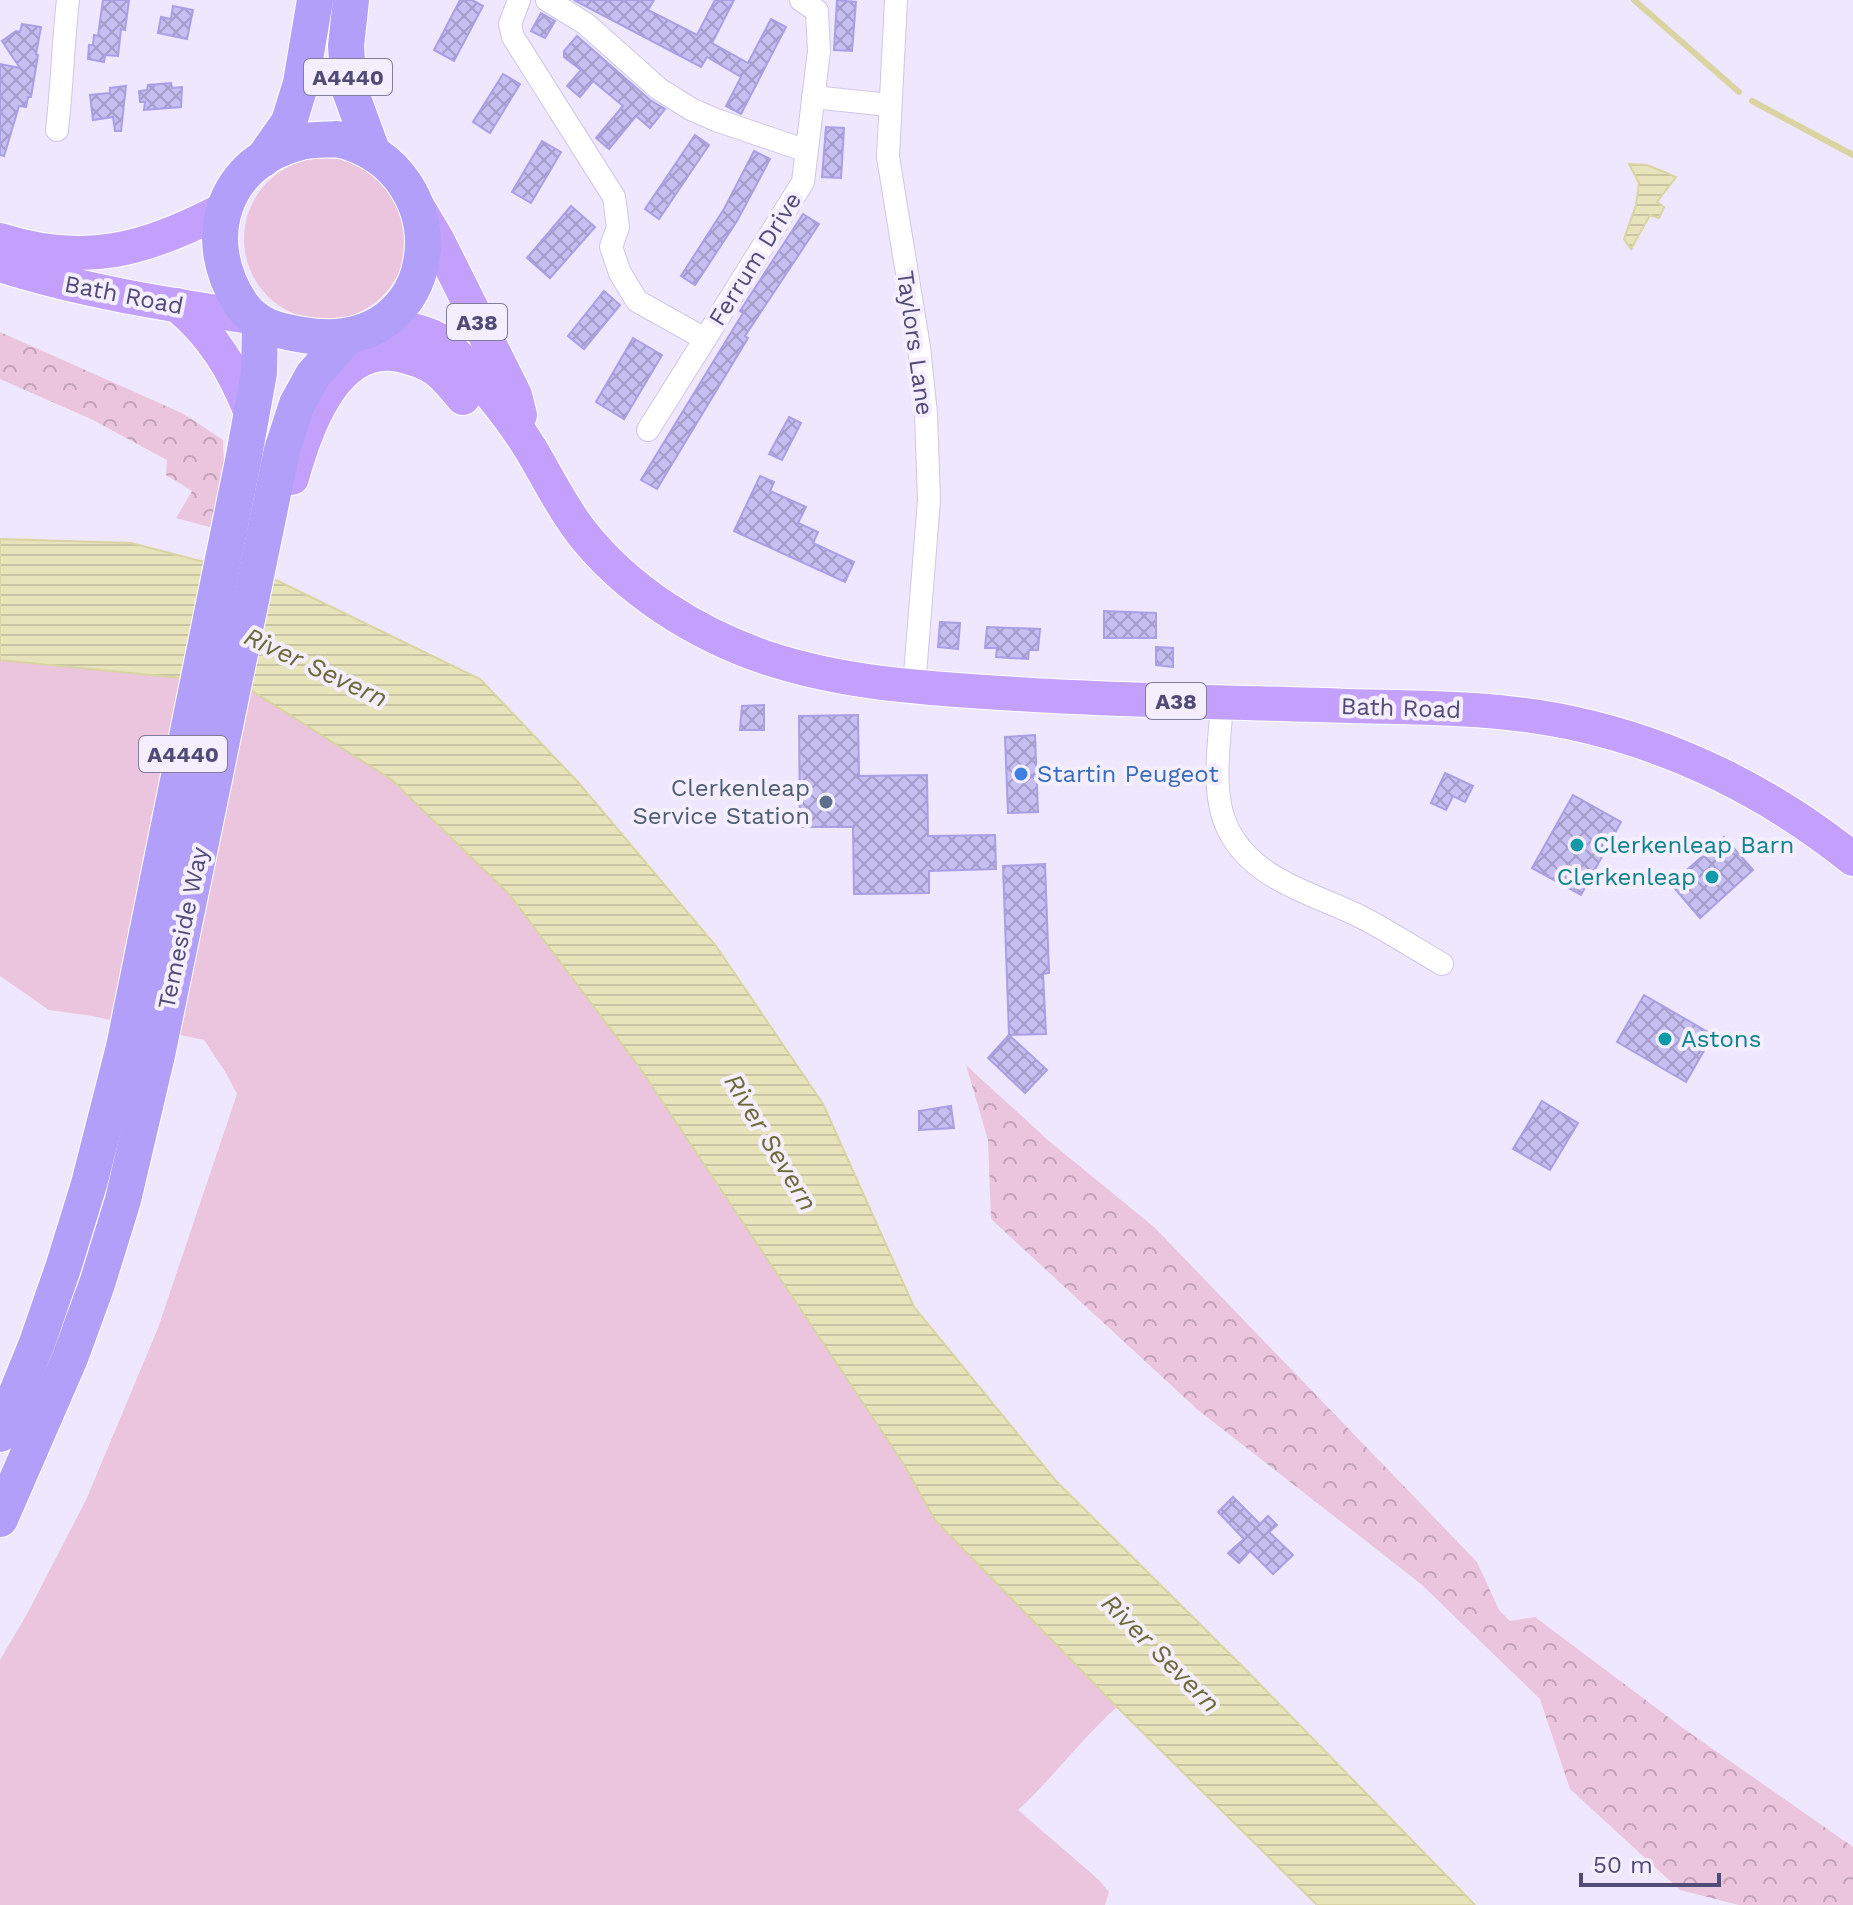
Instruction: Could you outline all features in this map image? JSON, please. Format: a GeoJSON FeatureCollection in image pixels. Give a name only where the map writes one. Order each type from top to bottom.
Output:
{"type":"FeatureCollection","features":[{"type":"Feature","properties":{"kind":"highway","name":"A4440"},"geometry":{"type":"LineString","coordinates":[[262,160],[289,122],[301,83],[315,0]]}},
{"type":"Feature","properties":{"kind":"highway","name":"A4440"},"geometry":{"type":"LineString","coordinates":[[351,0],[346,46],[349,88],[372,151]]}},
{"type":"Feature","properties":{"kind":"highway"},"geometry":{"type":"LineString","coordinates":[[337,139],[372,151],[402,180],[416,204],[424,246],[421,273],[409,294],[384,323],[367,332],[323,338],[278,331],[255,320],[237,299],[225,270],[218,239],[222,210],[244,175],[262,160],[301,142],[337,139]]}},
{"type":"Feature","properties":{"kind":"highway","name":"Temeside Way"},"geometry":{"type":"LineString","coordinates":[[0,1519],[70,1358],[123,1200],[140,1051],[259,373],[255,320]]}},
{"type":"Feature","properties":{"kind":"highway","name":"Temeside Way"},"geometry":{"type":"LineString","coordinates":[[0,1434],[37,1343],[89,1184],[140,1051],[248,612],[280,497],[297,404],[313,375],[348,336]]}},
{"type":"Feature","properties":{"kind":"main road","name":"A38"},"geometry":{"type":"LineString","coordinates":[[416,204],[437,239],[515,395],[528,445]]}},
{"type":"Feature","properties":{"kind":"main road","name":"Bath Road"},"geometry":{"type":"LineString","coordinates":[[0,240],[39,251],[89,255],[149,243],[186,229],[222,210]]}},
{"type":"Feature","properties":{"kind":"main road","name":"Bath Road"},"geometry":{"type":"LineString","coordinates":[[0,265],[48,280],[255,320]]}},
{"type":"Feature","properties":{"kind":"main road"},"geometry":{"type":"LineString","coordinates":[[177,305],[212,340],[228,362],[251,413]]}},
{"type":"Feature","properties":{"kind":"main road","name":"A38"},"geometry":{"type":"LineString","coordinates":[[384,323],[437,338],[472,372],[528,445],[554,493],[583,535],[631,582],[674,613],[713,637],[768,658],[841,677],[914,687]]}},
{"type":"Feature","properties":{"kind":"main road"},"geometry":{"type":"LineString","coordinates":[[280,497],[325,394],[353,364],[374,356],[392,354],[423,360],[443,374],[463,399],[528,445]]}},
{"type":"Feature","properties":{"kind":"main road","name":"Bath Road"},"geometry":{"type":"LineString","coordinates":[[914,687],[1064,697],[1502,712],[1571,723],[1674,754],[1728,778],[1780,806],[1853,859]]}},
{"type":"Feature","properties":{"kind":"street"},"geometry":{"type":"LineString","coordinates":[[57,130],[68,0]]}},
{"type":"Feature","properties":{"kind":"street","name":"Ferrum Drive"},"geometry":{"type":"LineString","coordinates":[[519,0],[510,24],[513,37],[614,197],[618,227],[611,247],[620,273],[637,301],[705,339],[803,182],[819,51],[817,11],[801,0]]}},
{"type":"Feature","properties":{"kind":"street"},"geometry":{"type":"LineString","coordinates":[[547,0],[586,24],[659,89],[691,109],[807,151]]}},
{"type":"Feature","properties":{"kind":"street","name":"Taylors Lane"},"geometry":{"type":"LineString","coordinates":[[896,0],[888,157],[919,347],[926,414],[929,500],[914,687]]}},
{"type":"Feature","properties":{"kind":"street"},"geometry":{"type":"LineString","coordinates":[[813,97],[889,105]]}},
{"type":"Feature","properties":{"kind":"street"},"geometry":{"type":"LineString","coordinates":[[648,430],[705,339]]}},
{"type":"Feature","properties":{"kind":"street"},"geometry":{"type":"LineString","coordinates":[[1222,702],[1219,763],[1222,812],[1227,828],[1248,857],[1280,880],[1362,918],[1442,964]]}},
{"type":"Feature","properties":{"kind":"green space"},"geometry":{"type":"Polygon","coordinates":[[[325,158],[356,164],[382,182],[400,208],[406,239],[400,270],[382,296],[356,314],[325,320],[294,314],[268,296],[250,270],[244,239],[250,208],[268,182],[294,164],[325,158]]]}},
{"type":"Feature","properties":{"kind":"green space"},"geometry":{"type":"Polygon","coordinates":[[[0,332],[184,414],[223,440],[224,468],[217,529],[176,518],[192,491],[166,475],[167,460],[91,419],[0,379],[0,332]]]}},
{"type":"Feature","properties":{"kind":"green space"},"geometry":{"type":"Polygon","coordinates":[[[0,660],[241,684],[392,780],[509,894],[640,1068],[903,1463],[935,1520],[1117,1707],[1018,1810],[1099,1880],[1109,1892],[1105,1905],[0,1905],[0,1660],[86,1500],[158,1328],[237,1094],[204,1040],[49,1010],[0,976],[0,660]]]}},
{"type":"Feature","properties":{"kind":"green space"},"geometry":{"type":"Polygon","coordinates":[[[966,1065],[1050,1142],[1154,1227],[1477,1562],[1499,1610],[1510,1621],[1535,1617],[1687,1731],[1853,1847],[1853,1905],[1739,1905],[1680,1890],[1570,1789],[1540,1699],[1421,1584],[1198,1410],[991,1219],[988,1140],[966,1065]]]}},
{"type":"Feature","properties":{"kind":"water"},"geometry":{"type":"Polygon","coordinates":[[[1629,164],[1647,165],[1676,177],[1657,202],[1664,207],[1659,218],[1650,215],[1631,249],[1624,239],[1636,205],[1639,183],[1629,164]]]}},
{"type":"Feature","properties":{"kind":"water","name":"River Severn"},"geometry":{"type":"Polygon","coordinates":[[[0,539],[131,543],[278,581],[480,679],[577,781],[716,946],[823,1104],[914,1307],[1056,1481],[1475,1905],[1317,1905],[1117,1707],[935,1520],[903,1463],[640,1068],[509,894],[392,780],[241,684],[0,660],[0,539]]]}},
{"type":"Feature","properties":{"kind":"building"},"geometry":{"type":"Polygon","coordinates":[[[103,0],[129,0],[118,56],[105,55],[104,62],[88,59],[89,45],[93,45],[94,35],[98,36],[103,0]]]}},
{"type":"Feature","properties":{"kind":"building"},"geometry":{"type":"Polygon","coordinates":[[[460,0],[472,0],[483,6],[454,61],[434,50],[460,0]]]}},
{"type":"Feature","properties":{"kind":"building"},"geometry":{"type":"Polygon","coordinates":[[[574,0],[654,0],[648,10],[697,35],[715,0],[734,0],[712,43],[748,63],[771,19],[786,27],[741,114],[726,106],[741,77],[707,57],[701,67],[574,0]]]}},
{"type":"Feature","properties":{"kind":"building"},"geometry":{"type":"Polygon","coordinates":[[[837,0],[856,2],[852,51],[834,50],[837,0]]]}},
{"type":"Feature","properties":{"kind":"building"},"geometry":{"type":"Polygon","coordinates":[[[173,6],[193,10],[187,39],[158,33],[161,17],[171,19],[173,6]]]}},
{"type":"Feature","properties":{"kind":"building"},"geometry":{"type":"Polygon","coordinates":[[[541,13],[555,21],[545,38],[531,31],[541,13]]]}},
{"type":"Feature","properties":{"kind":"building"},"geometry":{"type":"Polygon","coordinates":[[[22,24],[41,27],[38,55],[31,97],[28,97],[26,107],[19,106],[4,156],[0,155],[0,64],[20,68],[2,41],[16,31],[20,32],[22,24]]]}},
{"type":"Feature","properties":{"kind":"building"},"geometry":{"type":"Polygon","coordinates":[[[577,36],[650,100],[665,109],[650,128],[636,116],[609,149],[596,138],[623,106],[593,81],[580,97],[567,86],[581,70],[564,57],[564,51],[577,36]]]}},
{"type":"Feature","properties":{"kind":"building"},"geometry":{"type":"Polygon","coordinates":[[[503,74],[520,84],[490,133],[473,122],[503,74]]]}},
{"type":"Feature","properties":{"kind":"building"},"geometry":{"type":"Polygon","coordinates":[[[171,83],[172,88],[182,87],[181,107],[144,110],[145,102],[140,102],[139,91],[147,90],[148,85],[171,83]]]}},
{"type":"Feature","properties":{"kind":"building"},"geometry":{"type":"Polygon","coordinates":[[[126,86],[121,131],[115,131],[113,117],[93,120],[90,95],[110,93],[110,88],[126,86]]]}},
{"type":"Feature","properties":{"kind":"building"},"geometry":{"type":"Polygon","coordinates":[[[826,127],[844,128],[841,178],[822,177],[826,127]]]}},
{"type":"Feature","properties":{"kind":"building"},"geometry":{"type":"Polygon","coordinates":[[[695,135],[709,145],[659,219],[645,209],[695,135]]]}},
{"type":"Feature","properties":{"kind":"building"},"geometry":{"type":"Polygon","coordinates":[[[542,141],[561,152],[531,203],[512,192],[542,141]]]}},
{"type":"Feature","properties":{"kind":"building"},"geometry":{"type":"Polygon","coordinates":[[[754,151],[770,159],[737,221],[695,285],[681,276],[724,209],[754,151]]]}},
{"type":"Feature","properties":{"kind":"building"},"geometry":{"type":"Polygon","coordinates":[[[571,206],[595,227],[550,278],[527,258],[571,206]]]}},
{"type":"Feature","properties":{"kind":"building"},"geometry":{"type":"Polygon","coordinates":[[[803,214],[819,224],[745,336],[748,338],[657,489],[641,480],[743,313],[740,311],[803,214]]]}},
{"type":"Feature","properties":{"kind":"building"},"geometry":{"type":"Polygon","coordinates":[[[604,291],[620,305],[584,349],[568,336],[604,291]]]}},
{"type":"Feature","properties":{"kind":"building"},"geometry":{"type":"Polygon","coordinates":[[[633,338],[662,355],[624,419],[596,402],[633,338]]]}},
{"type":"Feature","properties":{"kind":"building"},"geometry":{"type":"Polygon","coordinates":[[[789,417],[801,423],[782,460],[769,454],[789,417]]]}},
{"type":"Feature","properties":{"kind":"building"},"geometry":{"type":"Polygon","coordinates":[[[760,476],[774,482],[770,491],[806,507],[798,523],[818,532],[813,543],[854,562],[845,582],[734,531],[760,476]]]}},
{"type":"Feature","properties":{"kind":"building"},"geometry":{"type":"Polygon","coordinates":[[[1104,611],[1156,613],[1156,638],[1104,638],[1104,611]]]}},
{"type":"Feature","properties":{"kind":"building"},"geometry":{"type":"Polygon","coordinates":[[[940,622],[960,623],[958,649],[938,647],[940,622]]]}},
{"type":"Feature","properties":{"kind":"building"},"geometry":{"type":"Polygon","coordinates":[[[987,627],[1040,629],[1038,650],[1029,650],[1028,659],[996,657],[997,648],[985,648],[987,627]]]}},
{"type":"Feature","properties":{"kind":"building"},"geometry":{"type":"Polygon","coordinates":[[[1156,647],[1173,648],[1173,667],[1156,665],[1156,647]]]}},
{"type":"Feature","properties":{"kind":"building"},"geometry":{"type":"Polygon","coordinates":[[[764,705],[764,730],[740,730],[742,706],[764,705]]]}},
{"type":"Feature","properties":{"kind":"building"},"geometry":{"type":"Polygon","coordinates":[[[858,715],[859,776],[927,775],[928,836],[995,835],[996,869],[929,871],[929,893],[854,894],[853,827],[800,827],[799,716],[858,715]]]}},
{"type":"Feature","properties":{"kind":"building","name":"Startin Peugeot"},"geometry":{"type":"Polygon","coordinates":[[[1035,735],[1038,812],[1008,813],[1005,737],[1035,735]]]}},
{"type":"Feature","properties":{"kind":"building"},"geometry":{"type":"Polygon","coordinates":[[[1445,773],[1473,786],[1465,802],[1453,796],[1446,810],[1431,803],[1445,773]]]}},
{"type":"Feature","properties":{"kind":"building","name":"Clerkenleap Barn"},"geometry":{"type":"Polygon","coordinates":[[[1573,795],[1621,822],[1581,895],[1532,868],[1573,795]]]}},
{"type":"Feature","properties":{"kind":"building","name":"Clerkenleap"},"geometry":{"type":"Polygon","coordinates":[[[1724,837],[1753,870],[1700,918],[1671,884],[1724,837]]]}},
{"type":"Feature","properties":{"kind":"building"},"geometry":{"type":"Polygon","coordinates":[[[1045,864],[1049,973],[1043,974],[1046,1034],[1009,1035],[1003,866],[1045,864]]]}},
{"type":"Feature","properties":{"kind":"building","name":"Astons"},"geometry":{"type":"Polygon","coordinates":[[[1644,995],[1713,1035],[1686,1082],[1617,1042],[1644,995]]]}},
{"type":"Feature","properties":{"kind":"building"},"geometry":{"type":"Polygon","coordinates":[[[1009,1035],[1047,1070],[1025,1093],[988,1058],[1009,1035]]]}},
{"type":"Feature","properties":{"kind":"building"},"geometry":{"type":"Polygon","coordinates":[[[1542,1101],[1578,1123],[1550,1170],[1513,1149],[1542,1101]]]}},
{"type":"Feature","properties":{"kind":"building"},"geometry":{"type":"Polygon","coordinates":[[[951,1106],[954,1128],[919,1130],[919,1111],[951,1106]]]}},
{"type":"Feature","properties":{"kind":"building"},"geometry":{"type":"Polygon","coordinates":[[[1233,1497],[1260,1524],[1268,1516],[1277,1525],[1269,1532],[1293,1555],[1273,1574],[1250,1551],[1239,1563],[1228,1553],[1244,1539],[1218,1512],[1233,1497]]]}},
{"type":"Feature","properties":{"kind":"waterway"},"geometry":{"type":"LineString","coordinates":[[1634,0],[1739,92]]}},
{"type":"Feature","properties":{"kind":"waterway"},"geometry":{"type":"LineString","coordinates":[[1752,101],[1853,155]]}},
{"type":"Feature","properties":{"kind":"place","name":"Startin Peugeot"},"geometry":{"type":"Point","coordinates":[1021,774]}},
{"type":"Feature","properties":{"kind":"place","name":"Clerkenleap Service Station"},"geometry":{"type":"Point","coordinates":[826,802]}},
{"type":"Feature","properties":{"kind":"place","name":"Clerkenleap Barn"},"geometry":{"type":"Point","coordinates":[1577,845]}},
{"type":"Feature","properties":{"kind":"place","name":"Clerkenleap"},"geometry":{"type":"Point","coordinates":[1712,877]}},
{"type":"Feature","properties":{"kind":"place","name":"Astons"},"geometry":{"type":"Point","coordinates":[1665,1039]}}]}
